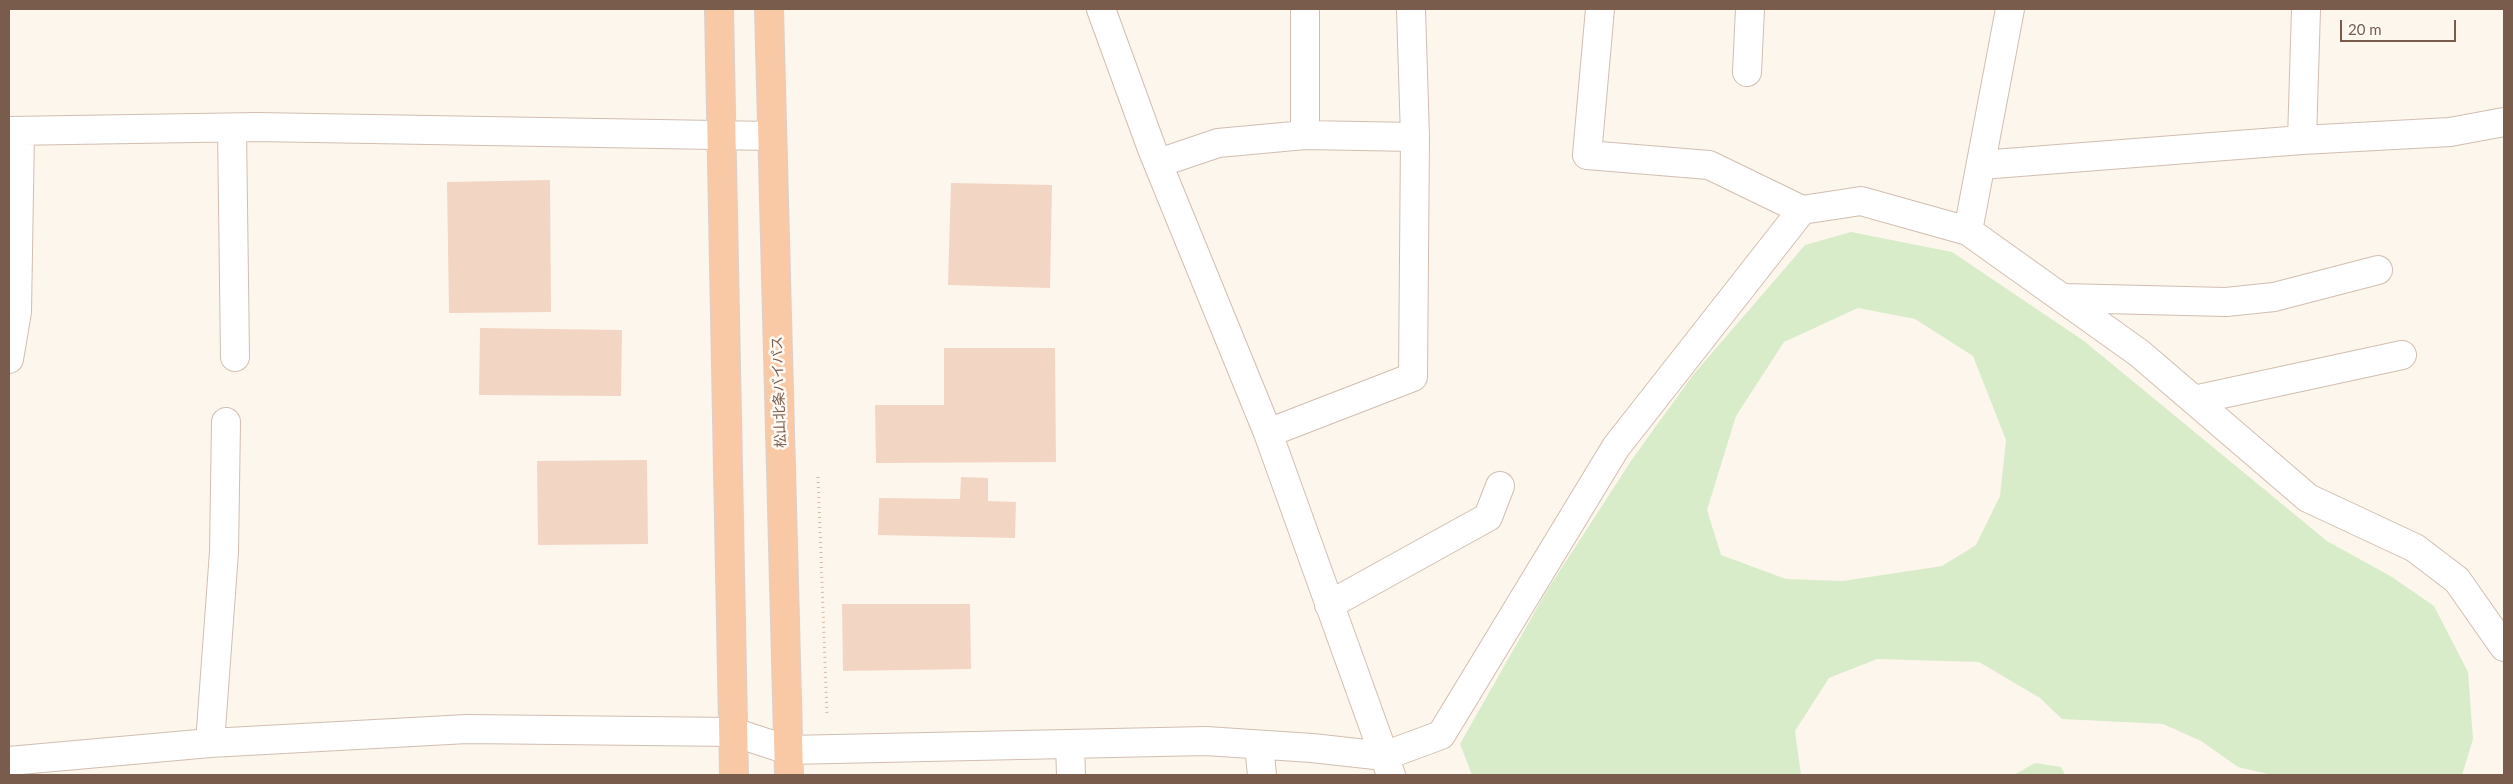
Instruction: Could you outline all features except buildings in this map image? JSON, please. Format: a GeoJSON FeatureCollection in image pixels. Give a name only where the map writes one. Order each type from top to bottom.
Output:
{"type":"FeatureCollection","features":[{"type":"Feature","properties":{"kind":"highway"},"geometry":{"type":"LineString","coordinates":[[719,9],[734,775]]}},
{"type":"Feature","properties":{"kind":"highway","name":"松山北条バイパス"},"geometry":{"type":"LineString","coordinates":[[769,9],[788,762]]}},
{"type":"Feature","properties":{"kind":"street"},"geometry":{"type":"LineString","coordinates":[[1101,9],[1159,163],[1268,432],[1388,766]]}},
{"type":"Feature","properties":{"kind":"street"},"geometry":{"type":"LineString","coordinates":[[1305,9],[1305,135]]}},
{"type":"Feature","properties":{"kind":"street"},"geometry":{"type":"LineString","coordinates":[[1268,432],[1413,376],[1415,137],[1411,9]]}},
{"type":"Feature","properties":{"kind":"street"},"geometry":{"type":"LineString","coordinates":[[1600,9],[1587,155],[1709,166],[1802,210],[1861,202],[1968,231],[2140,353],[2308,498],[2415,548],[2457,580],[2504,647]]}},
{"type":"Feature","properties":{"kind":"street"},"geometry":{"type":"LineString","coordinates":[[1746,72],[1750,9]]}},
{"type":"Feature","properties":{"kind":"street"},"geometry":{"type":"LineString","coordinates":[[1968,231],[2010,9]]}},
{"type":"Feature","properties":{"kind":"street"},"geometry":{"type":"LineString","coordinates":[[2302,140],[2306,9]]}},
{"type":"Feature","properties":{"kind":"street"},"geometry":{"type":"LineString","coordinates":[[1981,166],[2302,140],[2450,132],[2504,122]]}},
{"type":"Feature","properties":{"kind":"street"},"geometry":{"type":"LineString","coordinates":[[232,128],[235,357]]}},
{"type":"Feature","properties":{"kind":"street"},"geometry":{"type":"LineString","coordinates":[[9,359],[17,312],[14,131],[232,128],[772,136]]}},
{"type":"Feature","properties":{"kind":"street"},"geometry":{"type":"LineString","coordinates":[[1159,163],[1218,143],[1305,135],[1415,137]]}},
{"type":"Feature","properties":{"kind":"street"},"geometry":{"type":"LineString","coordinates":[[9,760],[210,743],[468,729],[733,732],[788,762],[1070,744],[1206,741],[1259,745],[1388,766],[1441,735],[1616,447],[1802,210]]}},
{"type":"Feature","properties":{"kind":"street"},"geometry":{"type":"LineString","coordinates":[[2063,298],[2226,302],[2274,297],[2378,270]]}},
{"type":"Feature","properties":{"kind":"street"},"geometry":{"type":"LineString","coordinates":[[2194,400],[2402,355]]}},
{"type":"Feature","properties":{"kind":"street"},"geometry":{"type":"LineString","coordinates":[[210,743],[224,552],[226,422]]}},
{"type":"Feature","properties":{"kind":"street"},"geometry":{"type":"LineString","coordinates":[[1329,605],[1488,517],[1500,486]]}},
{"type":"Feature","properties":{"kind":"street"},"geometry":{"type":"LineString","coordinates":[[1070,744],[1071,775]]}},
{"type":"Feature","properties":{"kind":"street"},"geometry":{"type":"LineString","coordinates":[[1259,745],[1262,775]]}},
{"type":"Feature","properties":{"kind":"green space"},"geometry":{"type":"Polygon","coordinates":[[[1851,232],[1952,252],[2084,341],[2327,541],[2392,577],[2434,606],[2468,672],[2473,739],[2462,775],[2272,775],[2238,767],[2201,741],[2163,724],[2062,719],[2040,698],[1979,662],[1877,659],[1829,678],[1795,731],[1801,775],[1472,775],[1460,744],[1546,592],[1633,458],[1693,375],[1805,245],[1851,232]],[[1858,308],[1784,342],[1736,416],[1707,510],[1721,555],[1786,579],[1843,581],[1942,566],[1976,545],[2000,496],[2006,440],[1973,356],[1915,319],[1858,308]]]}},
{"type":"Feature","properties":{"kind":"green space"},"geometry":{"type":"Polygon","coordinates":[[[2035,763],[2061,767],[2065,775],[2014,775],[2035,763]]]}}]}
